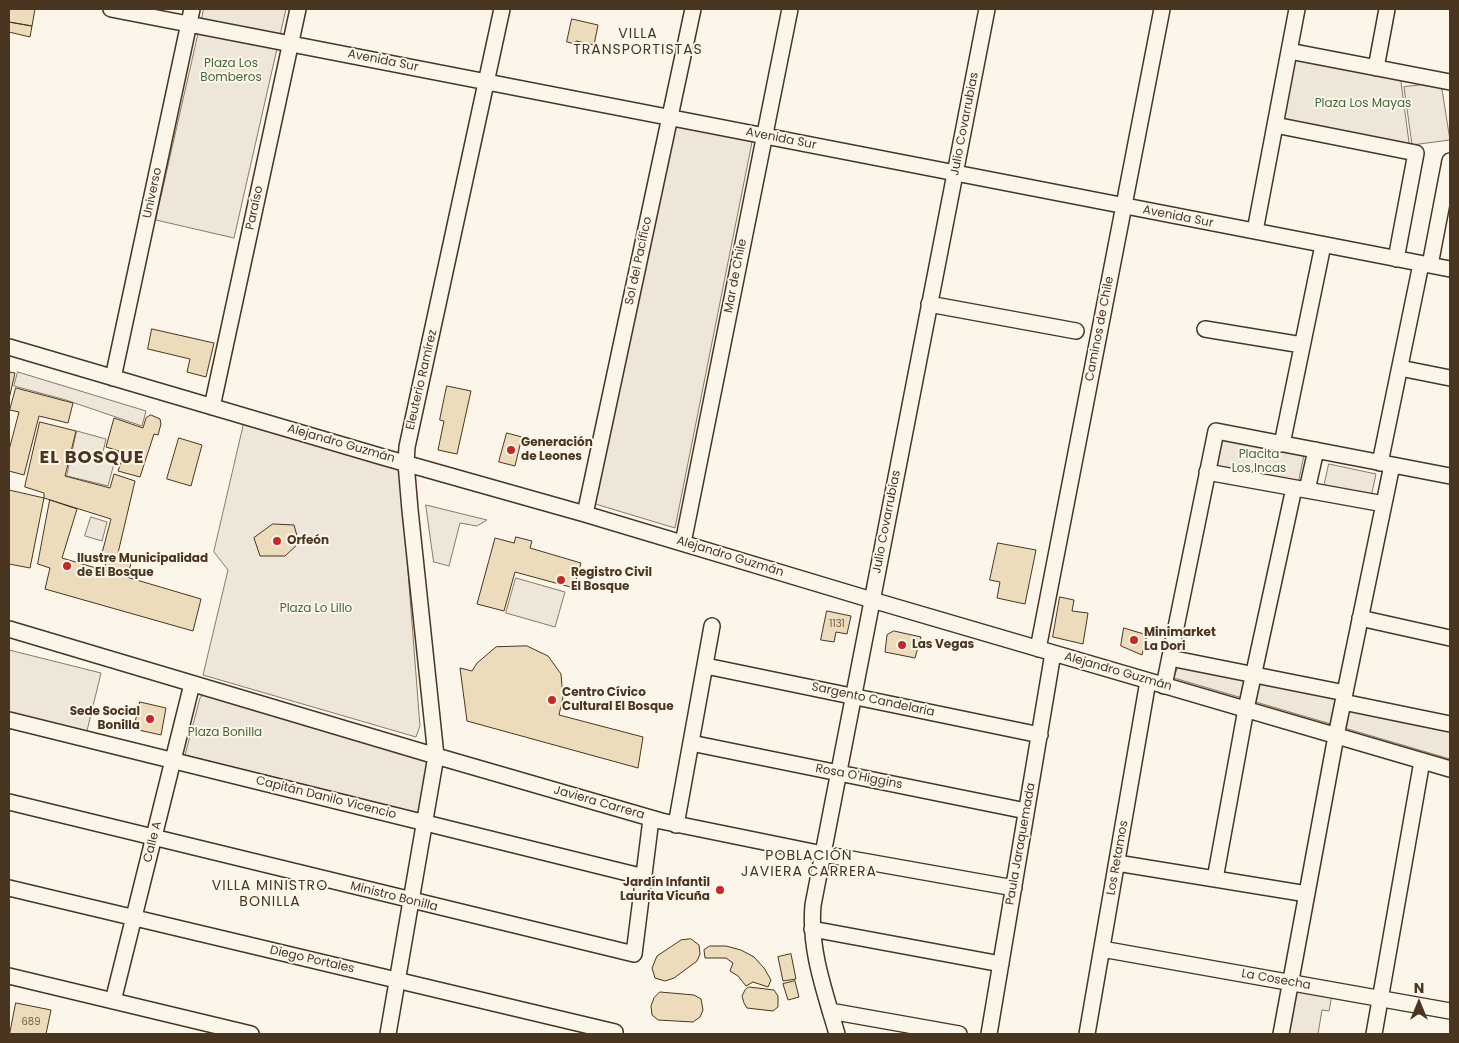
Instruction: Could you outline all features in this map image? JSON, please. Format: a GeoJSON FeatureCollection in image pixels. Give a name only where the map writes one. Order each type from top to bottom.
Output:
{"type":"FeatureCollection","features":[{"type":"Feature","properties":{"kind":"street","name":"Avenida Sur"},"geometry":{"type":"LineString","coordinates":[[111,9],[1450,269]]}},
{"type":"Feature","properties":{"kind":"street","name":"Universo"},"geometry":{"type":"LineString","coordinates":[[113,378],[192,9]]}},
{"type":"Feature","properties":{"kind":"street","name":"Paraíso"},"geometry":{"type":"LineString","coordinates":[[212,407],[298,9]]}},
{"type":"Feature","properties":{"kind":"street","name":"Eleuterio Ramírez"},"geometry":{"type":"LineString","coordinates":[[388,1034],[436,756],[406,463],[407,447],[502,9]]}},
{"type":"Feature","properties":{"kind":"street","name":"Sol del Pacífico"},"geometry":{"type":"LineString","coordinates":[[584,514],[693,9]]}},
{"type":"Feature","properties":{"kind":"street","name":"Mar de Chile"},"geometry":{"type":"LineString","coordinates":[[683,543],[790,9]]}},
{"type":"Feature","properties":{"kind":"street","name":"Julio Covarrubias"},"geometry":{"type":"LineString","coordinates":[[837,1034],[816,960],[812,929],[813,905],[987,9]]}},
{"type":"Feature","properties":{"kind":"street","name":"Caminos de Chile"},"geometry":{"type":"LineString","coordinates":[[1038,648],[1162,9]]}},
{"type":"Feature","properties":{"kind":"street"},"geometry":{"type":"LineString","coordinates":[[1255,231],[1297,9]]}},
{"type":"Feature","properties":{"kind":"street"},"geometry":{"type":"LineString","coordinates":[[1376,68],[1387,9]]}},
{"type":"Feature","properties":{"kind":"street"},"geometry":{"type":"LineString","coordinates":[[1289,51],[1450,82]]}},
{"type":"Feature","properties":{"kind":"street"},"geometry":{"type":"LineString","coordinates":[[1275,125],[1416,153],[1396,259]]}},
{"type":"Feature","properties":{"kind":"street"},"geometry":{"type":"LineString","coordinates":[[1281,1034],[1336,736],[1384,504],[1386,464],[1400,368],[1450,161]]}},
{"type":"Feature","properties":{"kind":"street"},"geometry":{"type":"LineString","coordinates":[[1282,444],[1323,245]]}},
{"type":"Feature","properties":{"kind":"street"},"geometry":{"type":"LineString","coordinates":[[930,304],[1076,331]]}},
{"type":"Feature","properties":{"kind":"street"},"geometry":{"type":"LineString","coordinates":[[1205,329],[1302,345]]}},
{"type":"Feature","properties":{"kind":"street","name":"Alejandro Guzmán"},"geometry":{"type":"LineString","coordinates":[[9,347],[1450,769]]}},
{"type":"Feature","properties":{"kind":"street"},"geometry":{"type":"LineString","coordinates":[[1400,368],[1450,378]]}},
{"type":"Feature","properties":{"kind":"street"},"geometry":{"type":"LineString","coordinates":[[1164,686],[1216,431],[1450,476]]}},
{"type":"Feature","properties":{"kind":"street"},"geometry":{"type":"LineString","coordinates":[[1215,879],[1254,674],[1301,489],[1316,450]]}},
{"type":"Feature","properties":{"kind":"street"},"geometry":{"type":"LineString","coordinates":[[1207,472],[1384,504]]}},
{"type":"Feature","properties":{"kind":"street"},"geometry":{"type":"LineString","coordinates":[[1360,618],[1450,637]]}},
{"type":"Feature","properties":{"kind":"street"},"geometry":{"type":"LineString","coordinates":[[676,825],[712,626]]}},
{"type":"Feature","properties":{"kind":"street","name":"Javiera Carrera"},"geometry":{"type":"LineString","coordinates":[[9,629],[651,819],[823,854],[1014,888]]}},
{"type":"Feature","properties":{"kind":"street","name":"Paula Jaraquemada"},"geometry":{"type":"LineString","coordinates":[[989,1034],[1053,653]]}},
{"type":"Feature","properties":{"kind":"street"},"geometry":{"type":"LineString","coordinates":[[1170,658],[1254,674],[1450,724]]}},
{"type":"Feature","properties":{"kind":"street","name":"Sargento Candelaria"},"geometry":{"type":"LineString","coordinates":[[706,666],[1040,735]]}},
{"type":"Feature","properties":{"kind":"street","name":"Los Retamos"},"geometry":{"type":"LineString","coordinates":[[1087,1034],[1148,681]]}},
{"type":"Feature","properties":{"kind":"street","name":"Calle A"},"geometry":{"type":"LineString","coordinates":[[113,1001],[192,684]]}},
{"type":"Feature","properties":{"kind":"street","name":"Capitán Danilo Vicencio"},"geometry":{"type":"LineString","coordinates":[[9,720],[644,877]]}},
{"type":"Feature","properties":{"kind":"street","name":"Rosa O'Higgins"},"geometry":{"type":"LineString","coordinates":[[691,743],[1026,811]]}},
{"type":"Feature","properties":{"kind":"street"},"geometry":{"type":"LineString","coordinates":[[1374,1034],[1422,761]]}},
{"type":"Feature","properties":{"kind":"street","name":"Ministro Bonilla"},"geometry":{"type":"LineString","coordinates":[[9,802],[634,954],[644,877]]}},
{"type":"Feature","properties":{"kind":"street"},"geometry":{"type":"LineString","coordinates":[[644,877],[651,819]]}},
{"type":"Feature","properties":{"kind":"street"},"geometry":{"type":"LineString","coordinates":[[1117,863],[1307,894]]}},
{"type":"Feature","properties":{"kind":"street","name":"Diego Portales"},"geometry":{"type":"LineString","coordinates":[[9,888],[615,1032]]}},
{"type":"Feature","properties":{"kind":"street"},"geometry":{"type":"LineString","coordinates":[[812,929],[1000,964]]}},
{"type":"Feature","properties":{"kind":"street","name":"La Cosecha"},"geometry":{"type":"LineString","coordinates":[[1102,949],[1450,1011]]}},
{"type":"Feature","properties":{"kind":"street"},"geometry":{"type":"LineString","coordinates":[[9,976],[251,1034]]}},
{"type":"Feature","properties":{"kind":"street"},"geometry":{"type":"LineString","coordinates":[[830,1010],[960,1034]]}},
{"type":"Feature","properties":{"kind":"green space","name":"Plaza Los Bomberos"},"geometry":{"type":"Polygon","coordinates":[[[204,9],[286,9],[234,238],[156,220],[204,9]]]}},
{"type":"Feature","properties":{"kind":"green space","name":"Plaza Los Mayas"},"geometry":{"type":"Polygon","coordinates":[[[1291,53],[1400,74],[1410,150],[1277,123],[1291,53]]]}},
{"type":"Feature","properties":{"kind":"green space"},"geometry":{"type":"Polygon","coordinates":[[[1441,83],[1450,140],[1412,145],[1404,87],[1441,83]]]}},
{"type":"Feature","properties":{"kind":"green space"},"geometry":{"type":"Polygon","coordinates":[[[674,121],[753,137],[675,528],[592,503],[674,121]]]}},
{"type":"Feature","properties":{"kind":"green space"},"geometry":{"type":"Polygon","coordinates":[[[18,372],[146,411],[142,426],[66,400],[14,386],[18,372]]]}},
{"type":"Feature","properties":{"kind":"green space","name":"Plaza Lo Lillo"},"geometry":{"type":"Polygon","coordinates":[[[245,419],[400,469],[420,726],[416,737],[203,675],[228,570],[214,552],[245,419]]]}},
{"type":"Feature","properties":{"kind":"green space"},"geometry":{"type":"Polygon","coordinates":[[[77,431],[106,439],[103,452],[116,456],[108,486],[67,476],[77,431]]]}},
{"type":"Feature","properties":{"kind":"green space","name":"Placita Los Incas"},"geometry":{"type":"Polygon","coordinates":[[[1220,439],[1304,455],[1298,484],[1215,468],[1220,439]]]}},
{"type":"Feature","properties":{"kind":"green space"},"geometry":{"type":"Polygon","coordinates":[[[1329,464],[1376,474],[1371,497],[1324,487],[1329,464]]]}},
{"type":"Feature","properties":{"kind":"green space"},"geometry":{"type":"Polygon","coordinates":[[[426,505],[487,520],[477,526],[460,523],[449,566],[434,562],[426,505]]]}},
{"type":"Feature","properties":{"kind":"green space"},"geometry":{"type":"Polygon","coordinates":[[[91,517],[107,522],[102,541],[85,536],[91,517]]]}},
{"type":"Feature","properties":{"kind":"green space"},"geometry":{"type":"Polygon","coordinates":[[[516,578],[565,592],[555,627],[506,613],[516,578]]]}},
{"type":"Feature","properties":{"kind":"green space"},"geometry":{"type":"Polygon","coordinates":[[[9,650],[101,673],[86,735],[9,716],[9,650]]]}},
{"type":"Feature","properties":{"kind":"green space"},"geometry":{"type":"Polygon","coordinates":[[[1179,665],[1339,696],[1450,729],[1450,759],[1174,678],[1179,665]]]}},
{"type":"Feature","properties":{"kind":"green space","name":"Plaza Bonilla"},"geometry":{"type":"Polygon","coordinates":[[[204,695],[425,759],[427,765],[419,813],[185,755],[200,698],[204,695]]]}},
{"type":"Feature","properties":{"kind":"green space"},"geometry":{"type":"Polygon","coordinates":[[[1296,988],[1332,995],[1329,1011],[1322,1010],[1318,1034],[1287,1034],[1296,988]]]}},
{"type":"Feature","properties":{"kind":"building"},"geometry":{"type":"Polygon","coordinates":[[[9,9],[35,9],[32,26],[9,22],[9,9]]]}},
{"type":"Feature","properties":{"kind":"building"},"geometry":{"type":"Polygon","coordinates":[[[572,19],[598,25],[594,45],[576,41],[575,44],[567,42],[572,19]]]}},
{"type":"Feature","properties":{"kind":"building"},"geometry":{"type":"Polygon","coordinates":[[[9,22],[32,26],[30,37],[9,32],[9,22]]]}},
{"type":"Feature","properties":{"kind":"building"},"geometry":{"type":"Polygon","coordinates":[[[152,329],[214,343],[206,377],[187,372],[190,359],[148,349],[152,329]]]}},
{"type":"Feature","properties":{"kind":"building"},"geometry":{"type":"Polygon","coordinates":[[[9,372],[15,373],[9,399],[9,372]]]}},
{"type":"Feature","properties":{"kind":"building"},"geometry":{"type":"Polygon","coordinates":[[[447,386],[471,391],[457,454],[438,450],[444,421],[440,420],[447,386]]]}},
{"type":"Feature","properties":{"kind":"building"},"geometry":{"type":"Polygon","coordinates":[[[16,388],[73,403],[68,423],[39,416],[24,475],[9,471],[9,450],[19,412],[10,410],[16,388]]]}},
{"type":"Feature","properties":{"kind":"building"},"geometry":{"type":"Polygon","coordinates":[[[151,415],[160,419],[161,424],[158,435],[154,434],[140,477],[118,471],[123,457],[117,456],[119,451],[106,447],[114,418],[143,428],[146,418],[151,415]]]}},
{"type":"Feature","properties":{"kind":"building"},"geometry":{"type":"Polygon","coordinates":[[[40,422],[76,431],[65,476],[110,488],[114,474],[135,481],[118,553],[133,557],[127,577],[104,570],[107,559],[101,557],[111,519],[44,498],[44,493],[25,487],[40,422]]]}},
{"type":"Feature","properties":{"kind":"building","name":"Generación de Leones"},"geometry":{"type":"Polygon","coordinates":[[[507,433],[522,437],[515,466],[499,462],[507,433]]]}},
{"type":"Feature","properties":{"kind":"building"},"geometry":{"type":"Polygon","coordinates":[[[179,438],[202,445],[191,486],[167,479],[179,438]]]}},
{"type":"Feature","properties":{"kind":"building"},"geometry":{"type":"Polygon","coordinates":[[[9,490],[44,498],[30,568],[9,564],[9,490]]]}},
{"type":"Feature","properties":{"kind":"building","name":"Ilustre Municipalidad de El Bosque"},"geometry":{"type":"Polygon","coordinates":[[[50,500],[77,509],[62,558],[201,599],[193,631],[45,589],[50,568],[38,564],[50,500]]]}},
{"type":"Feature","properties":{"kind":"building","name":"Orfeón"},"geometry":{"type":"Polygon","coordinates":[[[273,524],[294,525],[299,543],[285,556],[260,556],[254,538],[273,524]]]}},
{"type":"Feature","properties":{"kind":"building","name":"Registro Civil El Bosque"},"geometry":{"type":"Polygon","coordinates":[[[516,537],[532,541],[530,548],[581,563],[574,588],[515,572],[504,611],[477,604],[495,538],[514,543],[516,537]]]}},
{"type":"Feature","properties":{"kind":"building"},"geometry":{"type":"Polygon","coordinates":[[[998,543],[1036,550],[1025,604],[997,598],[1000,582],[990,580],[998,543]]]}},
{"type":"Feature","properties":{"kind":"building"},"geometry":{"type":"Polygon","coordinates":[[[1060,597],[1074,600],[1072,611],[1088,613],[1083,644],[1053,637],[1060,597]]]}},
{"type":"Feature","properties":{"kind":"building"},"geometry":{"type":"Polygon","coordinates":[[[827,611],[851,616],[847,634],[836,632],[834,642],[821,640],[827,611]]]}},
{"type":"Feature","properties":{"kind":"building","name":"Minimarket La Dori"},"geometry":{"type":"Polygon","coordinates":[[[1124,628],[1147,635],[1142,655],[1121,646],[1124,628]]]}},
{"type":"Feature","properties":{"kind":"building","name":"Las Vegas"},"geometry":{"type":"Polygon","coordinates":[[[894,631],[921,637],[915,658],[885,652],[887,635],[894,631]]]}},
{"type":"Feature","properties":{"kind":"building"},"geometry":{"type":"Polygon","coordinates":[[[527,646],[548,656],[561,674],[563,697],[559,715],[643,737],[638,768],[467,721],[460,668],[472,671],[477,663],[496,647],[527,646]]]}},
{"type":"Feature","properties":{"kind":"building","name":"Sede Social Bonilla"},"geometry":{"type":"Polygon","coordinates":[[[140,702],[166,708],[161,735],[134,729],[140,702]]]}},
{"type":"Feature","properties":{"kind":"building"},"geometry":{"type":"Polygon","coordinates":[[[691,939],[699,945],[700,954],[697,961],[674,978],[665,981],[655,978],[652,968],[657,956],[681,940],[691,939]]]}},
{"type":"Feature","properties":{"kind":"building"},"geometry":{"type":"Polygon","coordinates":[[[710,946],[726,946],[741,950],[754,957],[764,968],[771,980],[768,987],[753,982],[746,986],[738,976],[730,971],[733,963],[726,958],[705,958],[704,950],[710,946]]]}},
{"type":"Feature","properties":{"kind":"building"},"geometry":{"type":"Polygon","coordinates":[[[791,954],[796,979],[783,981],[778,957],[791,954]]]}},
{"type":"Feature","properties":{"kind":"building"},"geometry":{"type":"Polygon","coordinates":[[[795,981],[799,997],[788,1000],[783,984],[795,981]]]}},
{"type":"Feature","properties":{"kind":"building"},"geometry":{"type":"Polygon","coordinates":[[[749,987],[774,990],[778,996],[778,1007],[773,1011],[747,1008],[742,996],[749,987]]]}},
{"type":"Feature","properties":{"kind":"building"},"geometry":{"type":"Polygon","coordinates":[[[660,992],[694,995],[701,999],[703,1010],[700,1017],[693,1022],[658,1020],[652,1015],[651,1006],[654,998],[660,992]]]}},
{"type":"Feature","properties":{"kind":"building"},"geometry":{"type":"Polygon","coordinates":[[[16,1003],[51,1010],[46,1034],[10,1034],[16,1003]]]}},
{"type":"Feature","properties":{"kind":"place","name":"Generación de Leones"},"geometry":{"type":"Point","coordinates":[511,450]}},
{"type":"Feature","properties":{"kind":"place","name":"Orfeón"},"geometry":{"type":"Point","coordinates":[277,541]}},
{"type":"Feature","properties":{"kind":"place","name":"Ilustre Municipalidad de El Bosque"},"geometry":{"type":"Point","coordinates":[67,566]}},
{"type":"Feature","properties":{"kind":"place","name":"Registro Civil El Bosque"},"geometry":{"type":"Point","coordinates":[561,580]}},
{"type":"Feature","properties":{"kind":"place","name":"Minimarket La Dori"},"geometry":{"type":"Point","coordinates":[1134,640]}},
{"type":"Feature","properties":{"kind":"place","name":"Las Vegas"},"geometry":{"type":"Point","coordinates":[902,645]}},
{"type":"Feature","properties":{"kind":"place","name":"Centro Cívico Cultural El Bosque"},"geometry":{"type":"Point","coordinates":[552,700]}},
{"type":"Feature","properties":{"kind":"place","name":"Sede Social Bonilla"},"geometry":{"type":"Point","coordinates":[150,719]}},
{"type":"Feature","properties":{"kind":"place","name":"Jardín Infantil Laurita Vicuña"},"geometry":{"type":"Point","coordinates":[720,890]}},
{"type":"Feature","properties":{"kind":"district","name":"VILLA TRANSPORTISTAS"},"geometry":{"type":"Point","coordinates":[638,42]}},
{"type":"Feature","properties":{"kind":"district","name":"EL BOSQUE"},"geometry":{"type":"Point","coordinates":[92,458]}},
{"type":"Feature","properties":{"kind":"district","name":"POBLACIÓN JAVIERA CARRERA"},"geometry":{"type":"Point","coordinates":[809,864]}},
{"type":"Feature","properties":{"kind":"district","name":"VILLA MINISTRO BONILLA"},"geometry":{"type":"Point","coordinates":[270,894]}}]}
